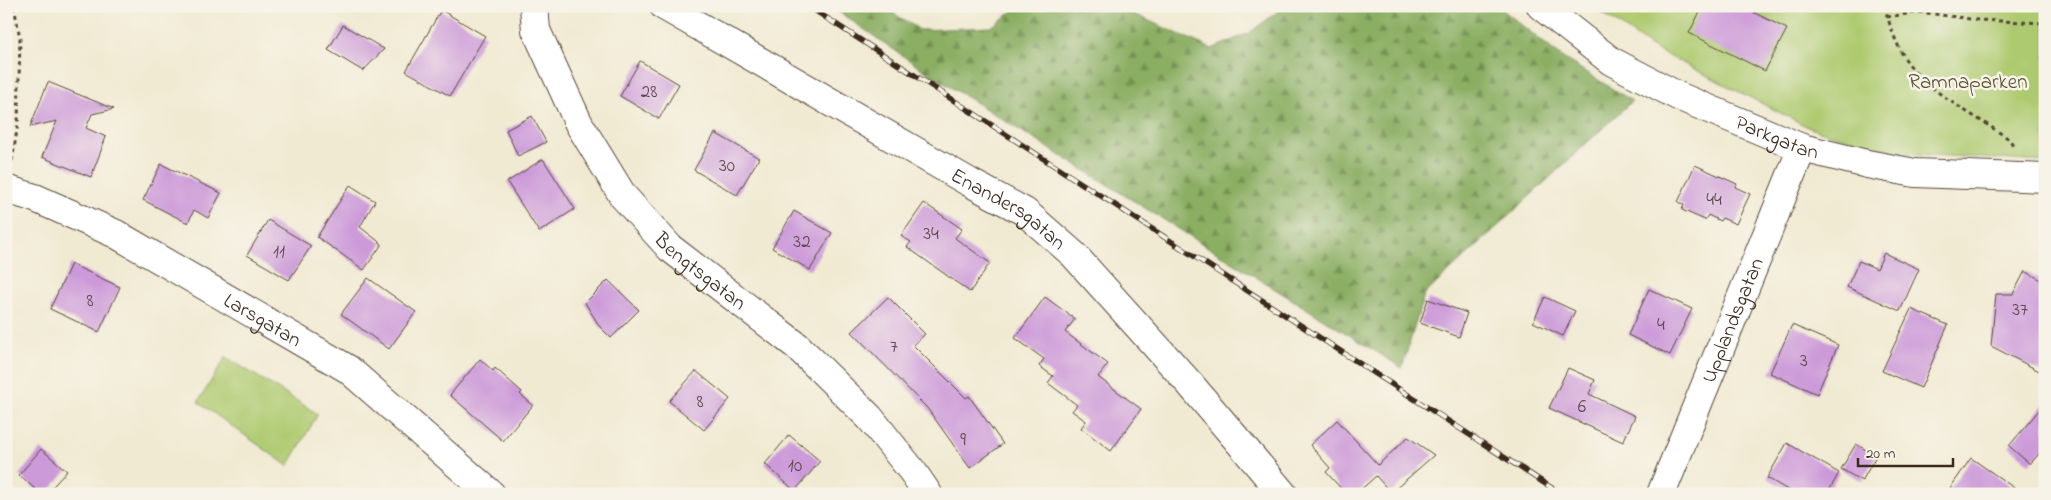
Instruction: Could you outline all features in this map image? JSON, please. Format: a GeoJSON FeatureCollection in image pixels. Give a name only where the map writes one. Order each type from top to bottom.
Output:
{"type":"FeatureCollection","features":[{"type":"Feature","properties":{"kind":"street","name":"Bengtsgatan"},"geometry":{"type":"LineString","coordinates":[[534,6],[536,30],[579,124],[623,196],[670,248],[797,346],[870,418],[928,494]]}},
{"type":"Feature","properties":{"kind":"street","name":"Enandersgatan"},"geometry":{"type":"LineString","coordinates":[[664,6],[969,182],[1026,212],[1073,254],[1190,384],[1283,494]]}},
{"type":"Feature","properties":{"kind":"street","name":"Parkgatan"},"geometry":{"type":"LineString","coordinates":[[1541,6],[1611,61],[1678,96],[1802,148],[1867,164],[1916,173],[2033,178]]}},
{"type":"Feature","properties":{"kind":"street","name":"Upplandsgatan"},"geometry":{"type":"LineString","coordinates":[[1661,494],[1802,148]]}},
{"type":"Feature","properties":{"kind":"street","name":"Larsgatan"},"geometry":{"type":"LineString","coordinates":[[7,189],[35,198],[116,234],[348,369],[491,494]]}},
{"type":"Feature","properties":{"kind":"path"},"geometry":{"type":"LineString","coordinates":[[7,189],[18,124],[20,38],[14,6]]}},
{"type":"Feature","properties":{"kind":"path"},"geometry":{"type":"LineString","coordinates":[[1884,6],[1897,44],[1923,80],[2009,139],[2020,154],[2033,178]]}},
{"type":"Feature","properties":{"kind":"path"},"geometry":{"type":"LineString","coordinates":[[1887,17],[1919,12],[1978,20],[2045,23]]}},
{"type":"Feature","properties":{"kind":"green space"},"geometry":{"type":"Polygon","coordinates":[[[830,6],[882,6],[920,30],[991,27],[1020,6],[1116,6],[1212,49],[1249,33],[1285,6],[1498,6],[1563,58],[1632,101],[1424,295],[1402,368],[928,73],[830,6]]]}},
{"type":"Feature","properties":{"kind":"green space","name":"Ramnaparken"},"geometry":{"type":"Polygon","coordinates":[[[1592,6],[2045,6],[2045,162],[1900,153],[1812,129],[1653,48],[1592,6]]]}},
{"type":"Feature","properties":{"kind":"green space"},"geometry":{"type":"Polygon","coordinates":[[[226,357],[318,414],[288,466],[198,402],[226,357]]]}},
{"type":"Feature","properties":{"kind":"building"},"geometry":{"type":"Polygon","coordinates":[[[1703,6],[1741,6],[1787,29],[1765,71],[1689,33],[1703,6]]]}},
{"type":"Feature","properties":{"kind":"building"},"geometry":{"type":"Polygon","coordinates":[[[441,10],[485,36],[450,96],[406,71],[441,10]]]}},
{"type":"Feature","properties":{"kind":"building"},"geometry":{"type":"Polygon","coordinates":[[[343,25],[384,49],[363,71],[328,50],[343,25]]]}},
{"type":"Feature","properties":{"kind":"building"},"geometry":{"type":"Polygon","coordinates":[[[640,61],[679,84],[659,119],[620,96],[640,61]]]}},
{"type":"Feature","properties":{"kind":"building"},"geometry":{"type":"Polygon","coordinates":[[[48,82],[114,109],[92,114],[86,128],[106,137],[91,177],[42,157],[57,121],[30,127],[48,82]]]}},
{"type":"Feature","properties":{"kind":"building"},"geometry":{"type":"Polygon","coordinates":[[[532,116],[546,142],[518,156],[506,130],[532,116]]]}},
{"type":"Feature","properties":{"kind":"building"},"geometry":{"type":"Polygon","coordinates":[[[715,133],[759,158],[737,195],[694,170],[715,133]]]}},
{"type":"Feature","properties":{"kind":"building"},"geometry":{"type":"Polygon","coordinates":[[[543,159],[575,209],[539,232],[507,182],[543,159]]]}},
{"type":"Feature","properties":{"kind":"building"},"geometry":{"type":"Polygon","coordinates":[[[161,164],[221,193],[208,218],[194,210],[188,223],[143,200],[161,164]]]}},
{"type":"Feature","properties":{"kind":"building"},"geometry":{"type":"Polygon","coordinates":[[[1695,165],[1737,184],[1735,187],[1750,194],[1736,224],[1722,218],[1720,221],[1708,215],[1705,220],[1682,210],[1684,205],[1678,202],[1695,165]]]}},
{"type":"Feature","properties":{"kind":"building"},"geometry":{"type":"Polygon","coordinates":[[[350,185],[375,201],[360,227],[382,244],[364,270],[317,237],[350,185]]]}},
{"type":"Feature","properties":{"kind":"building"},"geometry":{"type":"Polygon","coordinates":[[[924,203],[962,229],[955,238],[990,263],[970,292],[907,247],[911,242],[901,236],[924,203]]]}},
{"type":"Feature","properties":{"kind":"building"},"geometry":{"type":"Polygon","coordinates":[[[794,211],[832,233],[810,270],[772,248],[794,211]]]}},
{"type":"Feature","properties":{"kind":"building"},"geometry":{"type":"Polygon","coordinates":[[[268,220],[311,246],[289,280],[247,255],[268,220]]]}},
{"type":"Feature","properties":{"kind":"building"},"geometry":{"type":"Polygon","coordinates":[[[1884,253],[1919,269],[1900,311],[1847,287],[1859,261],[1877,269],[1884,253]]]}},
{"type":"Feature","properties":{"kind":"building"},"geometry":{"type":"Polygon","coordinates":[[[71,264],[120,287],[99,332],[50,309],[71,264]]]}},
{"type":"Feature","properties":{"kind":"building"},"geometry":{"type":"Polygon","coordinates":[[[2025,271],[2045,282],[2045,374],[1991,346],[1996,294],[2013,294],[2025,271]]]}},
{"type":"Feature","properties":{"kind":"building"},"geometry":{"type":"Polygon","coordinates":[[[368,278],[416,312],[389,349],[341,314],[368,278]]]}},
{"type":"Feature","properties":{"kind":"building"},"geometry":{"type":"Polygon","coordinates":[[[608,280],[639,310],[611,338],[600,327],[585,303],[608,280]]]}},
{"type":"Feature","properties":{"kind":"building"},"geometry":{"type":"Polygon","coordinates":[[[1649,289],[1692,309],[1670,355],[1628,335],[1649,289]]]}},
{"type":"Feature","properties":{"kind":"building"},"geometry":{"type":"Polygon","coordinates":[[[888,297],[925,334],[913,345],[966,398],[969,396],[1003,444],[970,468],[927,408],[852,332],[888,297]]]}},
{"type":"Feature","properties":{"kind":"building"},"geometry":{"type":"Polygon","coordinates":[[[1045,297],[1075,319],[1065,332],[1108,364],[1098,377],[1141,409],[1111,451],[1081,428],[1086,421],[1072,411],[1077,405],[1048,383],[1053,376],[1039,366],[1044,359],[1015,338],[1045,297]]]}},
{"type":"Feature","properties":{"kind":"building"},"geometry":{"type":"Polygon","coordinates":[[[1545,297],[1575,311],[1563,336],[1533,322],[1545,297]]]}},
{"type":"Feature","properties":{"kind":"building"},"geometry":{"type":"Polygon","coordinates":[[[1428,299],[1467,313],[1459,337],[1420,323],[1428,299]]]}},
{"type":"Feature","properties":{"kind":"building"},"geometry":{"type":"Polygon","coordinates":[[[1911,309],[1948,325],[1921,388],[1882,371],[1911,309]]]}},
{"type":"Feature","properties":{"kind":"building"},"geometry":{"type":"Polygon","coordinates":[[[1792,325],[1838,345],[1817,394],[1770,373],[1792,325]]]}},
{"type":"Feature","properties":{"kind":"building"},"geometry":{"type":"Polygon","coordinates":[[[480,359],[493,371],[495,368],[522,392],[520,394],[533,405],[503,441],[450,395],[480,359]]]}},
{"type":"Feature","properties":{"kind":"building"},"geometry":{"type":"Polygon","coordinates":[[[1568,368],[1595,380],[1589,394],[1635,416],[1623,442],[1549,408],[1568,368]]]}},
{"type":"Feature","properties":{"kind":"building"},"geometry":{"type":"Polygon","coordinates":[[[696,371],[730,399],[704,430],[669,401],[696,371]]]}},
{"type":"Feature","properties":{"kind":"building"},"geometry":{"type":"Polygon","coordinates":[[[2045,403],[2045,447],[2030,464],[2009,446],[2045,403]]]}},
{"type":"Feature","properties":{"kind":"building"},"geometry":{"type":"Polygon","coordinates":[[[1337,420],[1378,465],[1408,437],[1434,455],[1391,493],[1376,476],[1356,494],[1346,494],[1326,472],[1330,468],[1310,445],[1337,420]]]}},
{"type":"Feature","properties":{"kind":"building"},"geometry":{"type":"Polygon","coordinates":[[[789,435],[820,461],[795,491],[765,464],[789,435]]]}},
{"type":"Feature","properties":{"kind":"building"},"geometry":{"type":"Polygon","coordinates":[[[1787,443],[1839,473],[1827,494],[1795,494],[1767,478],[1787,443]]]}},
{"type":"Feature","properties":{"kind":"building"},"geometry":{"type":"Polygon","coordinates":[[[1856,444],[1876,456],[1862,481],[1841,469],[1856,444]]]}},
{"type":"Feature","properties":{"kind":"building"},"geometry":{"type":"Polygon","coordinates":[[[41,449],[67,471],[46,494],[41,494],[19,475],[41,449]]]}},
{"type":"Feature","properties":{"kind":"building"},"geometry":{"type":"Polygon","coordinates":[[[1971,458],[2023,494],[1946,494],[1971,458]]]}},
{"type":"Feature","properties":{"kind":"railway"},"geometry":{"type":"LineString","coordinates":[[808,6],[1561,494]]}}]}
